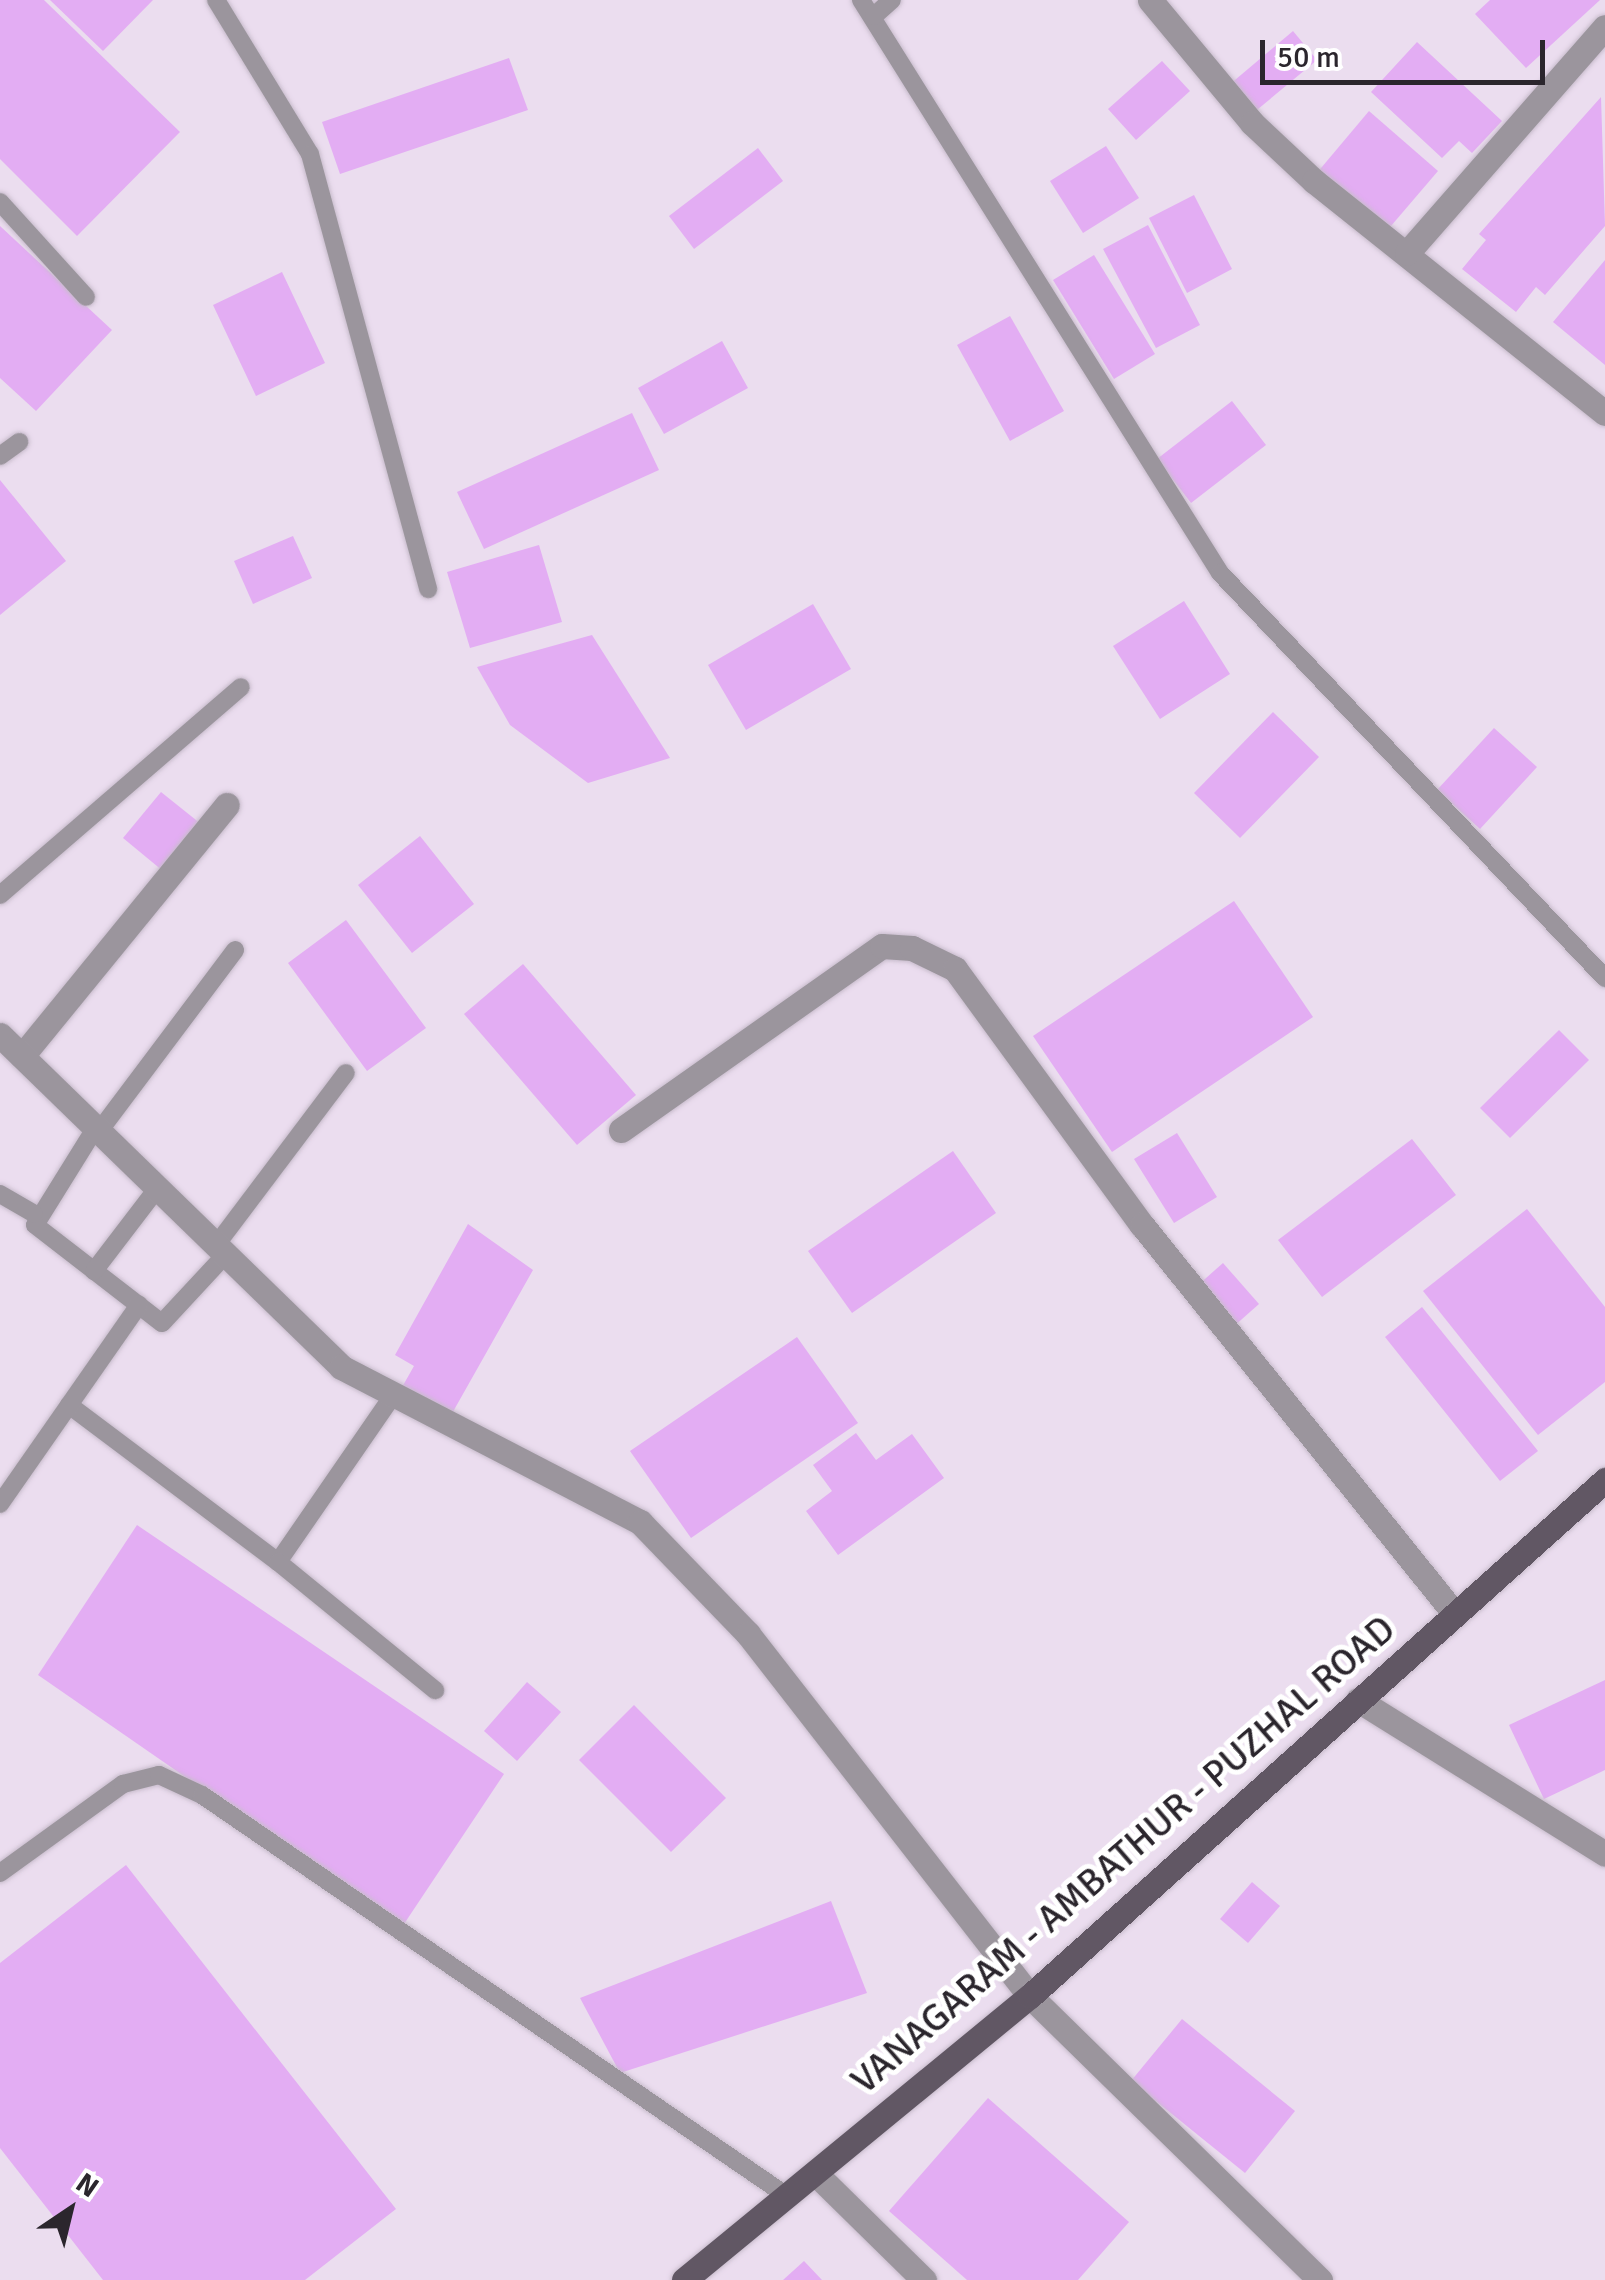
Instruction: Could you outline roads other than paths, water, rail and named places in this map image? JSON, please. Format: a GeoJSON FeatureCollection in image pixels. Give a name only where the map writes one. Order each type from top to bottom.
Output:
{"type":"FeatureCollection","features":[{"type":"Feature","properties":{"kind":"main road","name":"VANAGARAM - AMBATHUR - PUZHAL ROAD"},"geometry":{"type":"LineString","coordinates":[[684,2280],[1030,1996],[1605,1480]]}},
{"type":"Feature","properties":{"kind":"street"},"geometry":{"type":"LineString","coordinates":[[1150,0],[1252,123],[1605,413]]}},
{"type":"Feature","properties":{"kind":"street"},"geometry":{"type":"LineString","coordinates":[[1408,253],[1605,27]]}},
{"type":"Feature","properties":{"kind":"street"},"geometry":{"type":"LineString","coordinates":[[22,1056],[227,805]]}},
{"type":"Feature","properties":{"kind":"street"},"geometry":{"type":"LineString","coordinates":[[621,1130],[882,946],[912,948],[955,969],[1142,1225],[1454,1614]]}},
{"type":"Feature","properties":{"kind":"street"},"geometry":{"type":"LineString","coordinates":[[0,1035],[341,1367],[640,1522],[748,1634],[1030,1996],[1320,2280]]}},
{"type":"Feature","properties":{"kind":"street"},"geometry":{"type":"LineString","coordinates":[[1358,1700],[1605,1854]]}},
{"type":"Feature","properties":{"kind":"street"},"geometry":{"type":"LineString","coordinates":[[815,2173],[924,2280]]}},
{"type":"Feature","properties":{"kind":"lane"},"geometry":{"type":"LineString","coordinates":[[216,0],[310,154],[428,589]]}},
{"type":"Feature","properties":{"kind":"lane"},"geometry":{"type":"LineString","coordinates":[[861,0],[1220,573],[1605,978]]}},
{"type":"Feature","properties":{"kind":"lane"},"geometry":{"type":"LineString","coordinates":[[874,16],[892,0]]}},
{"type":"Feature","properties":{"kind":"lane"},"geometry":{"type":"LineString","coordinates":[[0,202],[86,297]]}},
{"type":"Feature","properties":{"kind":"lane"},"geometry":{"type":"LineString","coordinates":[[0,456],[19,442]]}},
{"type":"Feature","properties":{"kind":"lane"},"geometry":{"type":"LineString","coordinates":[[0,895],[240,687]]}},
{"type":"Feature","properties":{"kind":"lane"},"geometry":{"type":"LineString","coordinates":[[235,950],[34,1214],[34,1224],[138,1305],[168,1321],[346,1073]]}},
{"type":"Feature","properties":{"kind":"lane"},"geometry":{"type":"LineString","coordinates":[[94,1271],[159,1186]]}},
{"type":"Feature","properties":{"kind":"lane"},"geometry":{"type":"LineString","coordinates":[[0,1194],[34,1214]]}},
{"type":"Feature","properties":{"kind":"lane"},"geometry":{"type":"LineString","coordinates":[[0,1504],[138,1305]]}},
{"type":"Feature","properties":{"kind":"lane"},"geometry":{"type":"LineString","coordinates":[[278,1562],[392,1396]]}},
{"type":"Feature","properties":{"kind":"lane"},"geometry":{"type":"LineString","coordinates":[[68,1405],[278,1562],[435,1690]]}},
{"type":"Feature","properties":{"kind":"lane"},"geometry":{"type":"LineString","coordinates":[[0,1873],[122,1784],[159,1774],[202,1795],[787,2196]]}}]}
